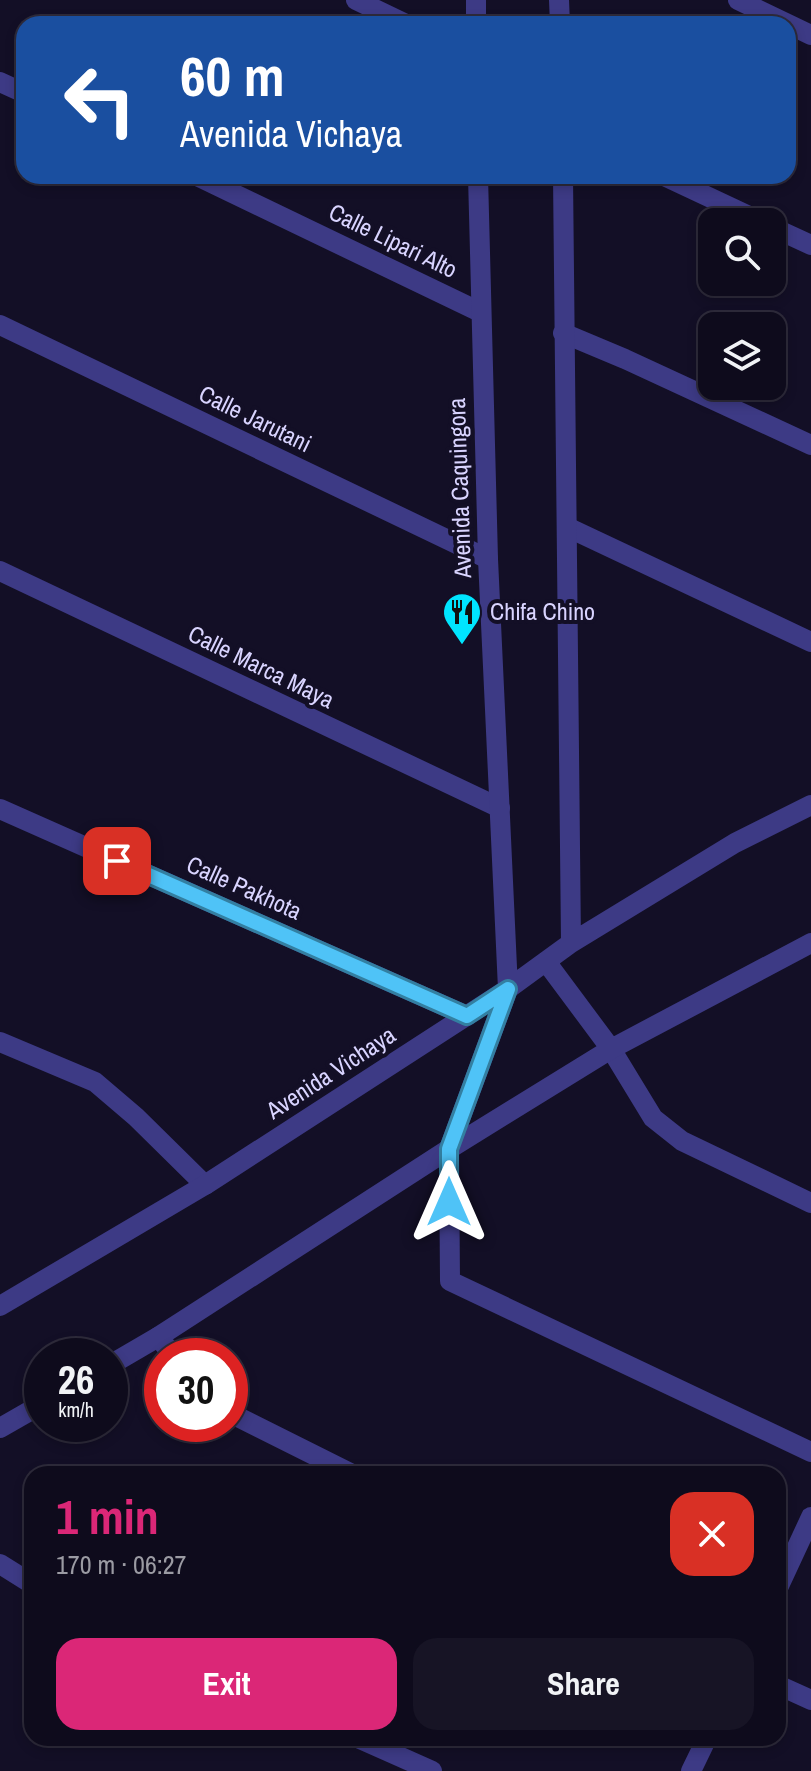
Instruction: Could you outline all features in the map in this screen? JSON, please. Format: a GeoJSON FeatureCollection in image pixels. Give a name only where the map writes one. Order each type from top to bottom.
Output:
{"type":"FeatureCollection","features":[{"type":"Feature","properties":{"kind":"street"},"geometry":{"type":"LineString","coordinates":[[356,0],[389,16]]}},
{"type":"Feature","properties":{"kind":"street"},"geometry":{"type":"LineString","coordinates":[[738,0],[771,16]]}},
{"type":"Feature","properties":{"kind":"street","name":"Calle Lipari Alto"},"geometry":{"type":"LineString","coordinates":[[214,184],[480,312]]}},
{"type":"Feature","properties":{"kind":"street","name":"Avenida Caquingora"},"geometry":{"type":"LineString","coordinates":[[478,184],[488,559],[508,989]]}},
{"type":"Feature","properties":{"kind":"street"},"geometry":{"type":"LineString","coordinates":[[563,184],[571,943]]}},
{"type":"Feature","properties":{"kind":"street"},"geometry":{"type":"LineString","coordinates":[[681,184],[732,208]]}},
{"type":"Feature","properties":{"kind":"street"},"geometry":{"type":"LineString","coordinates":[[786,233],[811,245]]}},
{"type":"Feature","properties":{"kind":"street","name":"Calle Jarutani"},"geometry":{"type":"LineString","coordinates":[[0,325],[488,559]]}},
{"type":"Feature","properties":{"kind":"street"},"geometry":{"type":"LineString","coordinates":[[563,333],[811,445]]}},
{"type":"Feature","properties":{"kind":"street"},"geometry":{"type":"LineString","coordinates":[[567,527],[811,642]]}},
{"type":"Feature","properties":{"kind":"street","name":"Calle Marca Maya"},"geometry":{"type":"LineString","coordinates":[[0,571],[500,808]]}},
{"type":"Feature","properties":{"kind":"street","name":"Avenida Vichaya"},"geometry":{"type":"LineString","coordinates":[[0,1306],[205,1185],[508,989],[571,943],[735,843],[811,805]]}},
{"type":"Feature","properties":{"kind":"street","name":"Calle Pakhota"},"geometry":{"type":"LineString","coordinates":[[0,809],[467,1016]]}},
{"type":"Feature","properties":{"kind":"street"},"geometry":{"type":"LineString","coordinates":[[128,1354],[611,1049],[811,943]]}},
{"type":"Feature","properties":{"kind":"street"},"geometry":{"type":"LineString","coordinates":[[547,963],[611,1049],[653,1118],[682,1141],[811,1203]]}},
{"type":"Feature","properties":{"kind":"street"},"geometry":{"type":"LineString","coordinates":[[508,989],[449,1149],[450,1281],[811,1452]]}},
{"type":"Feature","properties":{"kind":"street"},"geometry":{"type":"LineString","coordinates":[[0,1042],[95,1082],[136,1117],[205,1185]]}},
{"type":"Feature","properties":{"kind":"street"},"geometry":{"type":"LineString","coordinates":[[0,1428],[24,1414]]}},
{"type":"Feature","properties":{"kind":"street"},"geometry":{"type":"LineString","coordinates":[[248,1422],[336,1466]]}},
{"type":"Feature","properties":{"kind":"street"},"geometry":{"type":"LineString","coordinates":[[786,1571],[811,1517]]}},
{"type":"Feature","properties":{"kind":"street"},"geometry":{"type":"LineString","coordinates":[[0,1564],[24,1579]]}},
{"type":"Feature","properties":{"kind":"street"},"geometry":{"type":"LineString","coordinates":[[786,1689],[811,1700]]}},
{"type":"Feature","properties":{"kind":"street"},"geometry":{"type":"LineString","coordinates":[[376,1746],[432,1771]]}},
{"type":"Feature","properties":{"kind":"street"},"geometry":{"type":"LineString","coordinates":[[691,1771],[703,1746]]}},
{"type":"Feature","properties":{"kind":"place","name":"Chifa Chino"},"geometry":{"type":"Point","coordinates":[462,646]}},
{"type":"Feature","properties":{"kind":"route"},"geometry":{"type":"LineString","coordinates":[[117,861],[467,1016],[508,989],[449,1149],[449,1202]]}}]}
